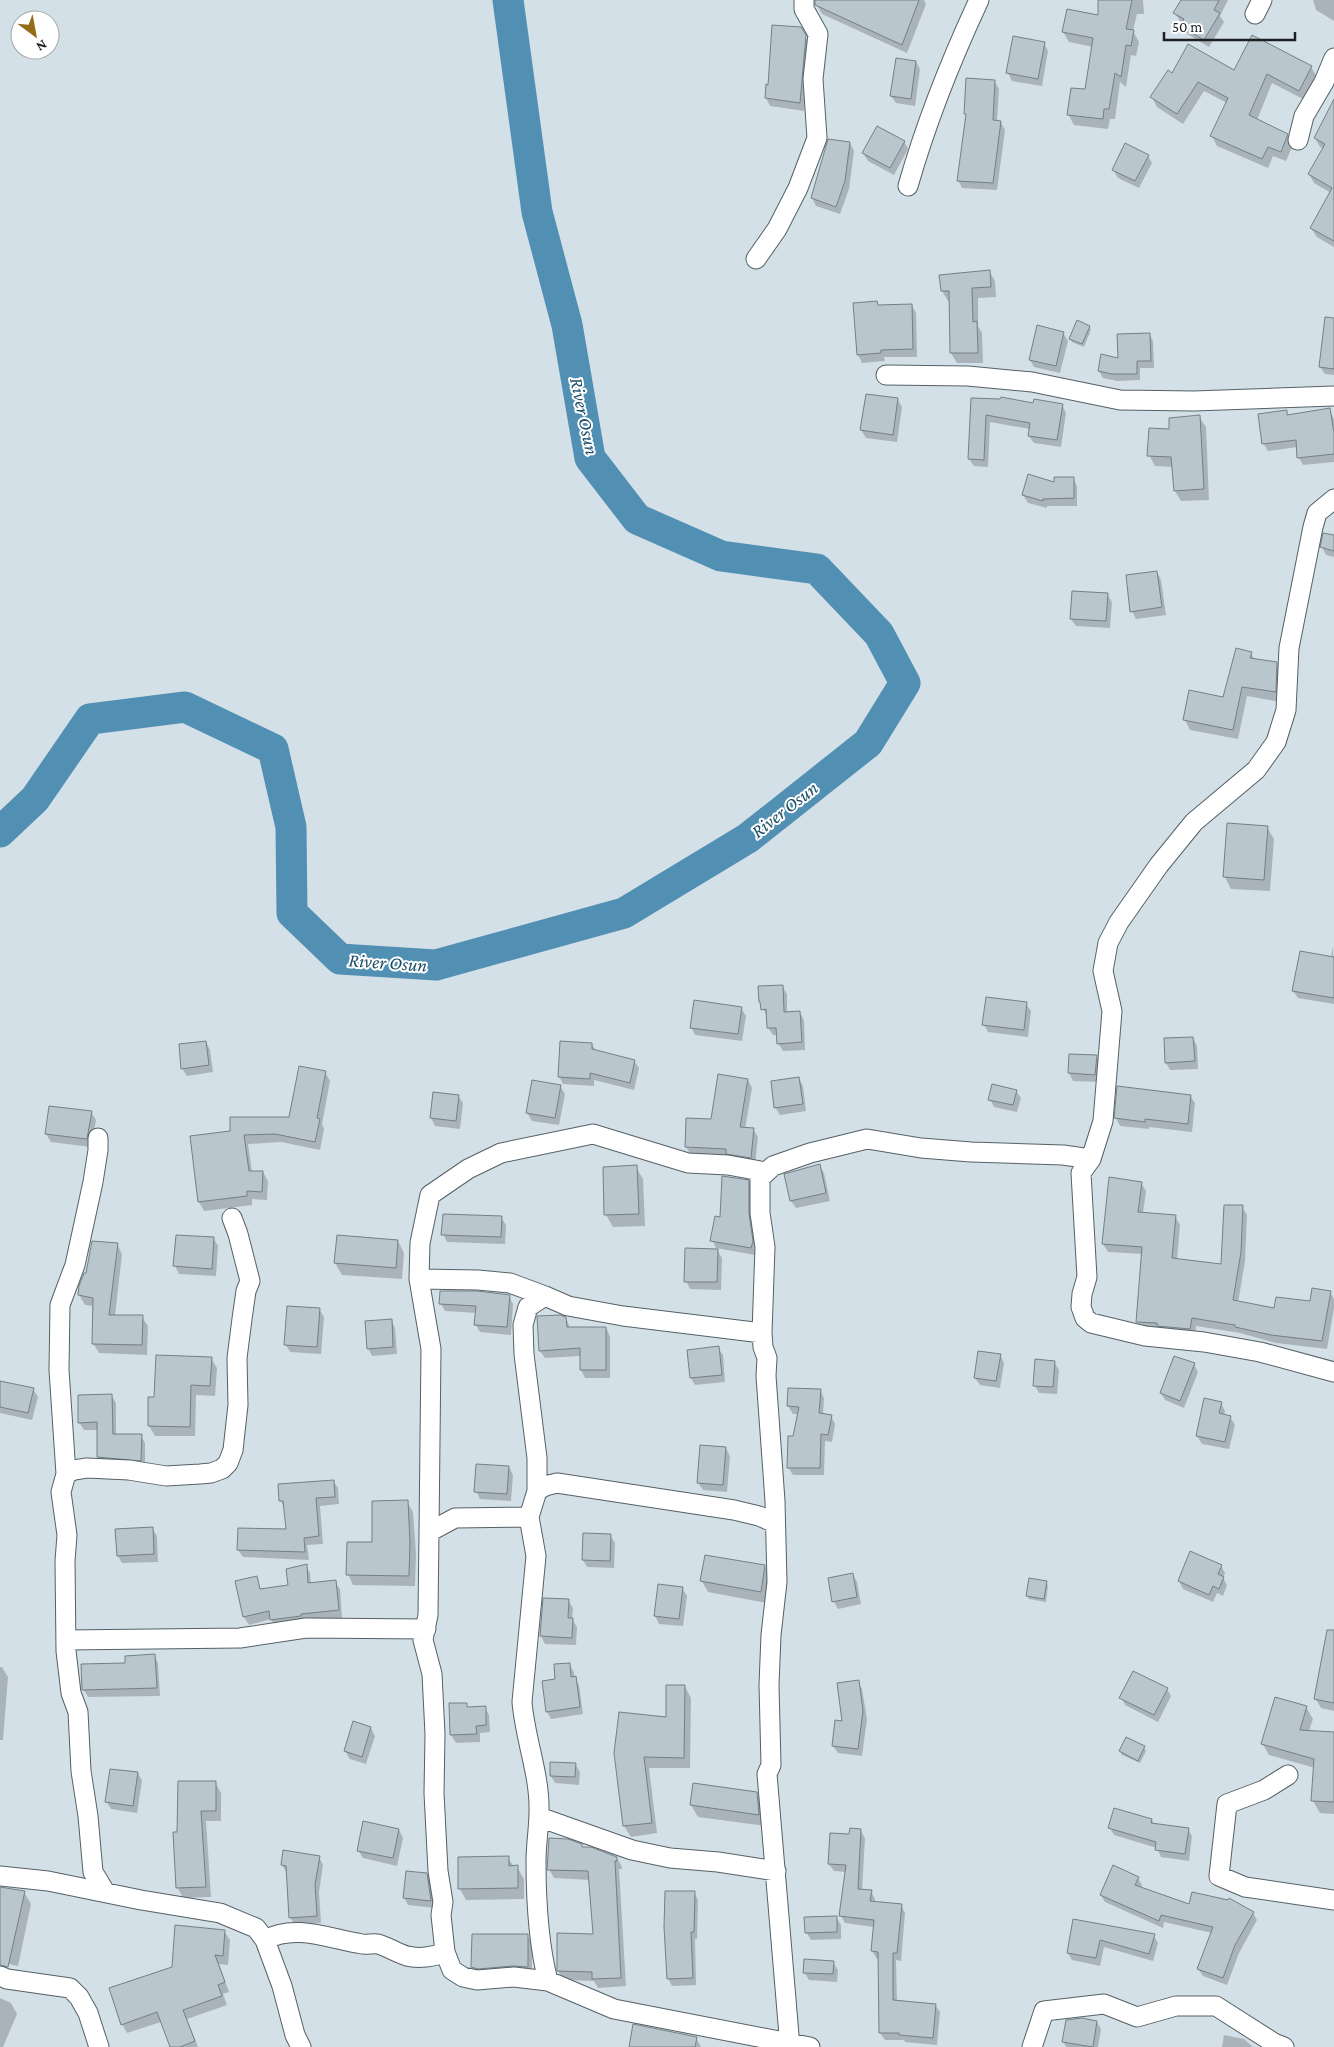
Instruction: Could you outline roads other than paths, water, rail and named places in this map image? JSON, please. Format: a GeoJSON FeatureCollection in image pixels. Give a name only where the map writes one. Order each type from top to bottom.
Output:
{"type":"FeatureCollection","features":[{"type":"Feature","properties":{"kind":"street"},"geometry":{"type":"LineString","coordinates":[[756,259],[777,229],[798,188],[817,138],[813,79],[818,34],[804,9],[804,0]]}},
{"type":"Feature","properties":{"kind":"street"},"geometry":{"type":"LineString","coordinates":[[908,186],[957,47],[979,0]]}},
{"type":"Feature","properties":{"kind":"street"},"geometry":{"type":"LineString","coordinates":[[1298,140],[1304,116],[1324,82],[1334,58]]}},
{"type":"Feature","properties":{"kind":"street"},"geometry":{"type":"LineString","coordinates":[[886,375],[968,376],[1032,382],[1120,400],[1194,401],[1334,396]]}},
{"type":"Feature","properties":{"kind":"street"},"geometry":{"type":"LineString","coordinates":[[1334,499],[1317,513],[1313,527],[1289,648],[1286,710],[1276,742],[1256,770],[1194,822],[1153,873],[1119,922],[1108,943],[1103,971],[1112,1011],[1103,1121],[1091,1159],[1081,1174],[1086,1277],[1081,1307],[1085,1318],[1091,1323],[1145,1336],[1204,1342],[1260,1352],[1334,1372]]}},
{"type":"Feature","properties":{"kind":"street"},"geometry":{"type":"LineString","coordinates":[[766,1172],[728,1165],[688,1163],[592,1134],[501,1153],[468,1169],[430,1195],[420,1243],[419,1279],[431,1350],[428,1616],[423,1640],[432,1674],[435,1734],[434,1793],[438,1871],[442,1902],[440,1915],[445,1952],[452,1970],[463,1976],[478,1980],[514,1977],[548,1982],[614,2009],[789,2045],[810,2047]]}},
{"type":"Feature","properties":{"kind":"street"},"geometry":{"type":"LineString","coordinates":[[98,1138],[93,1182],[75,1265],[60,1305],[59,1370],[66,1474],[61,1492],[67,1535],[65,1561],[66,1640],[71,1693],[78,1712],[81,1771],[88,1816],[93,1872],[105,1892]]}},
{"type":"Feature","properties":{"kind":"street"},"geometry":{"type":"LineString","coordinates":[[789,2045],[767,1774],[771,1765],[769,1685],[771,1635],[777,1582],[776,1523],[767,1358],[763,1347],[762,1334],[766,1247],[760,1213],[760,1178],[773,1166],[810,1153],[867,1138],[921,1148],[971,1152],[1063,1155],[1091,1159]]}},
{"type":"Feature","properties":{"kind":"street"},"geometry":{"type":"LineString","coordinates":[[66,1474],[74,1470],[87,1468],[129,1470],[166,1476],[200,1474],[222,1469],[228,1463],[233,1450],[238,1405],[237,1358],[246,1291],[250,1281],[232,1218]]}},
{"type":"Feature","properties":{"kind":"street"},"geometry":{"type":"LineString","coordinates":[[419,1279],[478,1280],[510,1283],[568,1306],[623,1316],[762,1334]]}},
{"type":"Feature","properties":{"kind":"street"},"geometry":{"type":"LineString","coordinates":[[545,1296],[528,1307],[523,1325],[524,1354],[537,1458],[537,1491],[529,1517],[536,1556],[522,1702],[524,1723],[536,1780],[539,1817],[536,1860],[538,1907],[542,1959],[548,1982]]}},
{"type":"Feature","properties":{"kind":"street"},"geometry":{"type":"LineString","coordinates":[[537,1491],[545,1486],[557,1483],[734,1510],[759,1516],[776,1523]]}},
{"type":"Feature","properties":{"kind":"street"},"geometry":{"type":"LineString","coordinates":[[429,1532],[455,1518],[529,1517]]}},
{"type":"Feature","properties":{"kind":"street"},"geometry":{"type":"LineString","coordinates":[[66,1640],[240,1638],[306,1628],[426,1629]]}},
{"type":"Feature","properties":{"kind":"street"},"geometry":{"type":"LineString","coordinates":[[1288,1775],[1264,1790],[1227,1804],[1219,1876],[1245,1887],[1334,1900]]}},
{"type":"Feature","properties":{"kind":"street"},"geometry":{"type":"LineString","coordinates":[[539,1817],[632,1850],[670,1858],[718,1862],[776,1871]]}},
{"type":"Feature","properties":{"kind":"street"},"geometry":{"type":"LineString","coordinates":[[0,1876],[48,1881],[141,1900],[220,1913],[256,1928],[265,1940],[282,1986],[295,2035],[301,2047]]}},
{"type":"Feature","properties":{"kind":"street"},"geometry":{"type":"LineString","coordinates":[[265,1940],[276,1934],[290,1932],[323,1935],[364,1944],[376,1944],[407,1956],[425,1957],[445,1952]]}},
{"type":"Feature","properties":{"kind":"street"},"geometry":{"type":"LineString","coordinates":[[0,1976],[7,1979],[70,1988],[80,1997],[88,2013],[99,2047]]}},
{"type":"Feature","properties":{"kind":"street"},"geometry":{"type":"LineString","coordinates":[[1032,2047],[1044,2011],[1104,2004],[1137,2017],[1176,2006],[1216,2006],[1274,2043],[1284,2047]]}},
{"type":"Feature","properties":{"kind":"waterway","name":"River Osun"},"geometry":{"type":"LineString","coordinates":[[0,832],[35,799],[90,719],[185,707],[273,749],[291,827],[292,913],[340,959],[436,965],[624,913],[748,838],[868,743],[905,683],[879,634],[817,569],[721,556],[637,519],[590,458],[567,325],[537,212],[508,0]]}}]}
